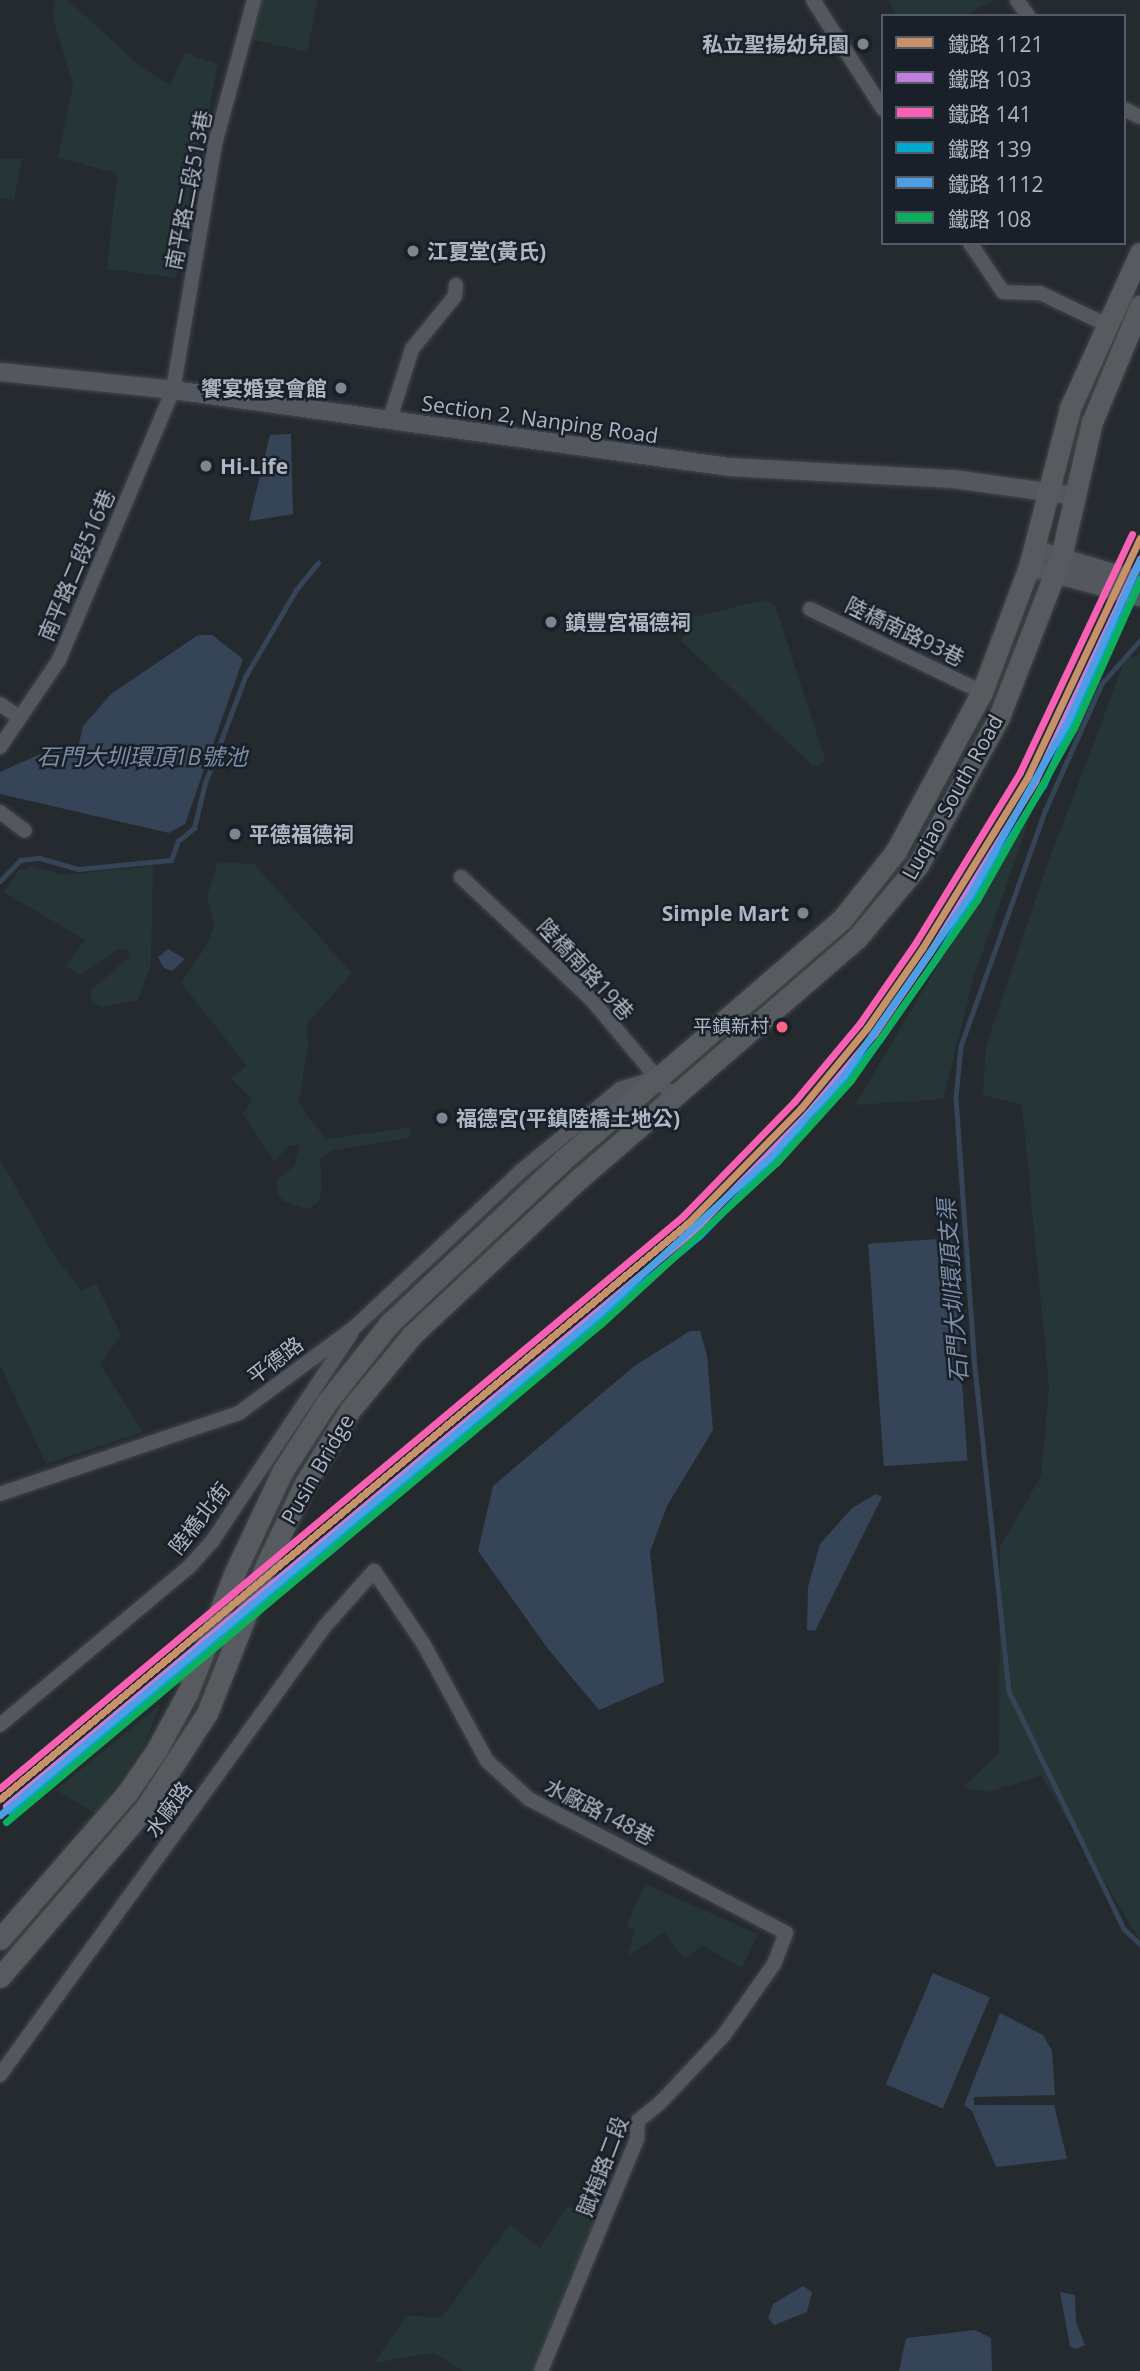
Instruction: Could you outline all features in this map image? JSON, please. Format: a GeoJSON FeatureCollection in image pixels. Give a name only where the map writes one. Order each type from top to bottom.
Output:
{"type":"FeatureCollection","features":[{"type":"Feature","properties":{"kind":"main road","name":"Luqiao South Road"},"geometry":{"type":"LineString","coordinates":[[563,1160],[842,919],[896,851],[982,692],[1031,558],[1070,408],[1105,324],[1140,253]]}},
{"type":"Feature","properties":{"kind":"main road","name":"Luqiao South Road"},"geometry":{"type":"LineString","coordinates":[[580,1178],[857,938],[918,865],[999,717],[1058,566],[1092,422],[1140,306]]}},
{"type":"Feature","properties":{"kind":"main road","name":"Pusin Bridge"},"geometry":{"type":"LineString","coordinates":[[0,1939],[127,1793],[188,1692],[235,1572],[282,1472],[327,1402],[389,1324],[563,1160]]}},
{"type":"Feature","properties":{"kind":"main road","name":"Pusin Bridge"},"geometry":{"type":"LineString","coordinates":[[0,1977],[146,1807],[208,1713],[266,1565],[305,1483],[350,1410],[412,1335],[580,1178]]}},
{"type":"Feature","properties":{"kind":"street","name":"南平路二段513巷"},"geometry":{"type":"LineString","coordinates":[[173,390],[215,145],[254,0]]}},
{"type":"Feature","properties":{"kind":"street"},"geometry":{"type":"LineString","coordinates":[[813,0],[881,106]]}},
{"type":"Feature","properties":{"kind":"street"},"geometry":{"type":"LineString","coordinates":[[971,245],[1003,292],[1040,293],[1105,324]]}},
{"type":"Feature","properties":{"kind":"street"},"geometry":{"type":"LineString","coordinates":[[388,422],[412,349],[455,296],[456,285]]}},
{"type":"Feature","properties":{"kind":"street","name":"Section 2, Nanping Road"},"geometry":{"type":"LineString","coordinates":[[0,372],[173,390],[718,466],[953,478],[1075,496]]}},
{"type":"Feature","properties":{"kind":"street","name":"南平路二段516巷"},"geometry":{"type":"LineString","coordinates":[[0,747],[59,660],[173,390]]}},
{"type":"Feature","properties":{"kind":"street"},"geometry":{"type":"LineString","coordinates":[[1031,558],[1140,597]]}},
{"type":"Feature","properties":{"kind":"street"},"geometry":{"type":"LineString","coordinates":[[1058,566],[1140,581]]}},
{"type":"Feature","properties":{"kind":"street","name":"陸橋南路93巷"},"geometry":{"type":"LineString","coordinates":[[810,609],[982,692]]}},
{"type":"Feature","properties":{"kind":"street"},"geometry":{"type":"LineString","coordinates":[[0,704],[20,718]]}},
{"type":"Feature","properties":{"kind":"street"},"geometry":{"type":"LineString","coordinates":[[0,812],[25,831]]}},
{"type":"Feature","properties":{"kind":"street","name":"陸橋南路19巷"},"geometry":{"type":"LineString","coordinates":[[461,877],[582,990],[673,1097]]}},
{"type":"Feature","properties":{"kind":"street","name":"平德路"},"geometry":{"type":"LineString","coordinates":[[0,1494],[239,1412],[356,1326],[522,1171],[620,1089],[657,1077]]}},
{"type":"Feature","properties":{"kind":"street","name":"陸橋北街"},"geometry":{"type":"LineString","coordinates":[[0,1725],[189,1567],[213,1540],[356,1326]]}},
{"type":"Feature","properties":{"kind":"street","name":"水廠路148巷"},"geometry":{"type":"LineString","coordinates":[[374,1571],[423,1643],[487,1761],[529,1799],[786,1933]]}},
{"type":"Feature","properties":{"kind":"street","name":"水廠路"},"geometry":{"type":"LineString","coordinates":[[0,2075],[325,1626],[374,1571]]}},
{"type":"Feature","properties":{"kind":"street","name":"賦梅路二段"},"geometry":{"type":"LineString","coordinates":[[541,2371],[637,2139],[638,2121],[660,2103],[724,2035],[774,1964],[786,1933]]}},
{"type":"Feature","properties":{"kind":"shaded area"},"geometry":{"type":"Polygon","coordinates":[[[55,0],[68,0],[141,67],[170,85],[185,53],[218,64],[176,278],[107,269],[117,174],[58,157],[73,85],[52,15],[55,0]]]}},
{"type":"Feature","properties":{"kind":"shaded area"},"geometry":{"type":"Polygon","coordinates":[[[262,0],[318,0],[307,52],[251,39],[262,0]]]}},
{"type":"Feature","properties":{"kind":"shaded area"},"geometry":{"type":"Polygon","coordinates":[[[888,0],[994,0],[968,14],[897,14],[888,0]]]}},
{"type":"Feature","properties":{"kind":"shaded area"},"geometry":{"type":"Polygon","coordinates":[[[0,159],[22,159],[14,200],[0,198],[0,159]]]}},
{"type":"Feature","properties":{"kind":"shaded area"},"geometry":{"type":"Polygon","coordinates":[[[765,600],[775,605],[826,762],[813,766],[681,641],[689,618],[765,600]]]}},
{"type":"Feature","properties":{"kind":"shaded area"},"geometry":{"type":"Polygon","coordinates":[[[1140,654],[1140,1940],[1041,1776],[988,1792],[963,1787],[999,1753],[1000,1547],[1041,1476],[1049,1387],[1022,1105],[983,1095],[986,1046],[1046,868],[1126,658],[1140,654]]]}},
{"type":"Feature","properties":{"kind":"shaded area"},"geometry":{"type":"Polygon","coordinates":[[[1037,798],[974,976],[943,1099],[855,1105],[1037,798]]]}},
{"type":"Feature","properties":{"kind":"shaded area"},"geometry":{"type":"Polygon","coordinates":[[[218,862],[254,864],[352,973],[307,1024],[308,1045],[299,1102],[308,1117],[327,1139],[412,1127],[409,1138],[333,1150],[320,1159],[322,1188],[318,1203],[307,1209],[284,1201],[277,1194],[277,1180],[295,1165],[300,1145],[289,1146],[274,1161],[243,1114],[252,1099],[231,1078],[247,1066],[181,983],[206,946],[214,926],[207,896],[218,862]]]}},
{"type":"Feature","properties":{"kind":"shaded area"},"geometry":{"type":"Polygon","coordinates":[[[32,866],[63,875],[153,866],[151,964],[138,1000],[102,1007],[93,1002],[90,991],[130,956],[127,949],[118,949],[81,975],[65,966],[85,940],[4,892],[19,870],[32,866]]]}},
{"type":"Feature","properties":{"kind":"shaded area"},"geometry":{"type":"Polygon","coordinates":[[[0,1159],[54,1255],[81,1291],[96,1283],[121,1335],[100,1364],[143,1432],[46,1464],[0,1365],[0,1159]]]}},
{"type":"Feature","properties":{"kind":"shaded area"},"geometry":{"type":"Polygon","coordinates":[[[161,1704],[144,1745],[96,1814],[56,1790],[161,1704]]]}},
{"type":"Feature","properties":{"kind":"shaded area"},"geometry":{"type":"Polygon","coordinates":[[[645,1884],[758,1934],[742,1968],[702,1945],[685,1960],[664,1932],[627,1957],[635,1930],[626,1926],[645,1884]]]}},
{"type":"Feature","properties":{"kind":"shaded area"},"geometry":{"type":"Polygon","coordinates":[[[567,2206],[596,2216],[533,2371],[464,2371],[434,2353],[374,2363],[406,2316],[442,2317],[510,2225],[540,2248],[567,2206]]]}},
{"type":"Feature","properties":{"kind":"water"},"geometry":{"type":"Polygon","coordinates":[[[291,434],[293,514],[249,521],[270,435],[291,434]]]}},
{"type":"Feature","properties":{"kind":"water","name":"石門大圳環頂1B號池"},"geometry":{"type":"Polygon","coordinates":[[[198,635],[212,635],[243,659],[185,824],[169,833],[0,794],[0,772],[38,755],[78,748],[83,726],[111,694],[198,635]]]}},
{"type":"Feature","properties":{"kind":"water"},"geometry":{"type":"Polygon","coordinates":[[[168,949],[185,959],[172,971],[164,968],[158,957],[168,949]]]}},
{"type":"Feature","properties":{"kind":"water"},"geometry":{"type":"Polygon","coordinates":[[[952,1238],[968,1460],[884,1466],[868,1244],[952,1238]]]}},
{"type":"Feature","properties":{"kind":"water"},"geometry":{"type":"Polygon","coordinates":[[[690,1331],[700,1331],[707,1355],[713,1430],[667,1506],[650,1552],[664,1682],[599,1710],[548,1649],[478,1551],[493,1486],[633,1367],[690,1331]]]}},
{"type":"Feature","properties":{"kind":"water"},"geometry":{"type":"Polygon","coordinates":[[[876,1494],[882,1497],[815,1631],[807,1630],[808,1587],[820,1544],[852,1508],[876,1494]]]}},
{"type":"Feature","properties":{"kind":"water"},"geometry":{"type":"Polygon","coordinates":[[[933,1973],[990,1997],[943,2109],[886,2084],[933,1973]]]}},
{"type":"Feature","properties":{"kind":"water"},"geometry":{"type":"Polygon","coordinates":[[[1000,2013],[1043,2035],[1052,2051],[1055,2095],[974,2097],[974,2105],[1054,2105],[1067,2159],[996,2167],[972,2111],[964,2105],[1000,2013]]]}},
{"type":"Feature","properties":{"kind":"water"},"geometry":{"type":"Polygon","coordinates":[[[803,2286],[812,2292],[807,2312],[774,2325],[768,2318],[773,2304],[803,2286]]]}},
{"type":"Feature","properties":{"kind":"water"},"geometry":{"type":"Polygon","coordinates":[[[1060,2292],[1075,2295],[1076,2322],[1085,2345],[1076,2349],[1070,2347],[1060,2292]]]}},
{"type":"Feature","properties":{"kind":"water"},"geometry":{"type":"Polygon","coordinates":[[[975,2330],[991,2338],[992,2371],[899,2371],[906,2338],[975,2330]]]}},
{"type":"Feature","properties":{"kind":"waterway"},"geometry":{"type":"LineString","coordinates":[[0,881],[20,860],[40,858],[78,869],[171,860],[178,841],[194,828],[205,783],[245,677],[296,590],[318,563]]}},
{"type":"Feature","properties":{"kind":"waterway","name":"石門大圳環頂支渠"},"geometry":{"type":"LineString","coordinates":[[1140,641],[1102,684],[1046,809],[961,1047],[956,1098],[974,1358],[1009,1691],[1124,1929],[1140,1944]]}},
{"type":"Feature","properties":{"kind":"rail line","name":"141"},"geometry":{"type":"LineString","coordinates":[[0,1788],[682,1217],[794,1102],[860,1023],[916,942],[1020,772],[1132,534]]}},
{"type":"Feature","properties":{"kind":"rail line","name":"1121"},"geometry":{"type":"LineString","coordinates":[[0,1799],[688,1223],[801,1108],[867,1028],[923,947],[1028,776],[1140,538]]}},
{"type":"Feature","properties":{"kind":"rail line","name":"103"},"geometry":{"type":"LineString","coordinates":[[6,1806],[694,1230],[807,1114],[874,1034],[930,952],[1035,781],[1140,559]]}},
{"type":"Feature","properties":{"kind":"rail line","name":"1112"},"geometry":{"type":"LineString","coordinates":[[0,1815],[596,1316],[771,1156],[844,1075],[969,896],[1066,724],[1140,560]]}},
{"type":"Feature","properties":{"kind":"rail line","name":"139"},"geometry":{"type":"LineString","coordinates":[[11,1812],[699,1236],[813,1120],[880,1039],[937,957],[1043,785],[1140,579]]}},
{"type":"Feature","properties":{"kind":"rail line","name":"108"},"geometry":{"type":"LineString","coordinates":[[6,1822],[602,1323],[777,1162],[851,1080],[977,900],[1074,728],[1140,581]]}},
{"type":"Feature","properties":{"kind":"place","name":"私立聖揚幼兒園"},"geometry":{"type":"Point","coordinates":[863,44]}},
{"type":"Feature","properties":{"kind":"place","name":"江夏堂(黃氏)"},"geometry":{"type":"Point","coordinates":[413,251]}},
{"type":"Feature","properties":{"kind":"place","name":"饗宴婚宴會館"},"geometry":{"type":"Point","coordinates":[341,388]}},
{"type":"Feature","properties":{"kind":"place","name":"Hi-Life"},"geometry":{"type":"Point","coordinates":[206,466]}},
{"type":"Feature","properties":{"kind":"place","name":"鎮豐宮福德祠"},"geometry":{"type":"Point","coordinates":[551,622]}},
{"type":"Feature","properties":{"kind":"place","name":"平德福德祠"},"geometry":{"type":"Point","coordinates":[235,834]}},
{"type":"Feature","properties":{"kind":"place","name":"Simple Mart"},"geometry":{"type":"Point","coordinates":[803,913]}},
{"type":"Feature","properties":{"kind":"place","name":"平鎮新村"},"geometry":{"type":"Point","coordinates":[782,1027]}},
{"type":"Feature","properties":{"kind":"place","name":"福德宮(平鎮陸橋土地公)"},"geometry":{"type":"Point","coordinates":[442,1118]}}]}
